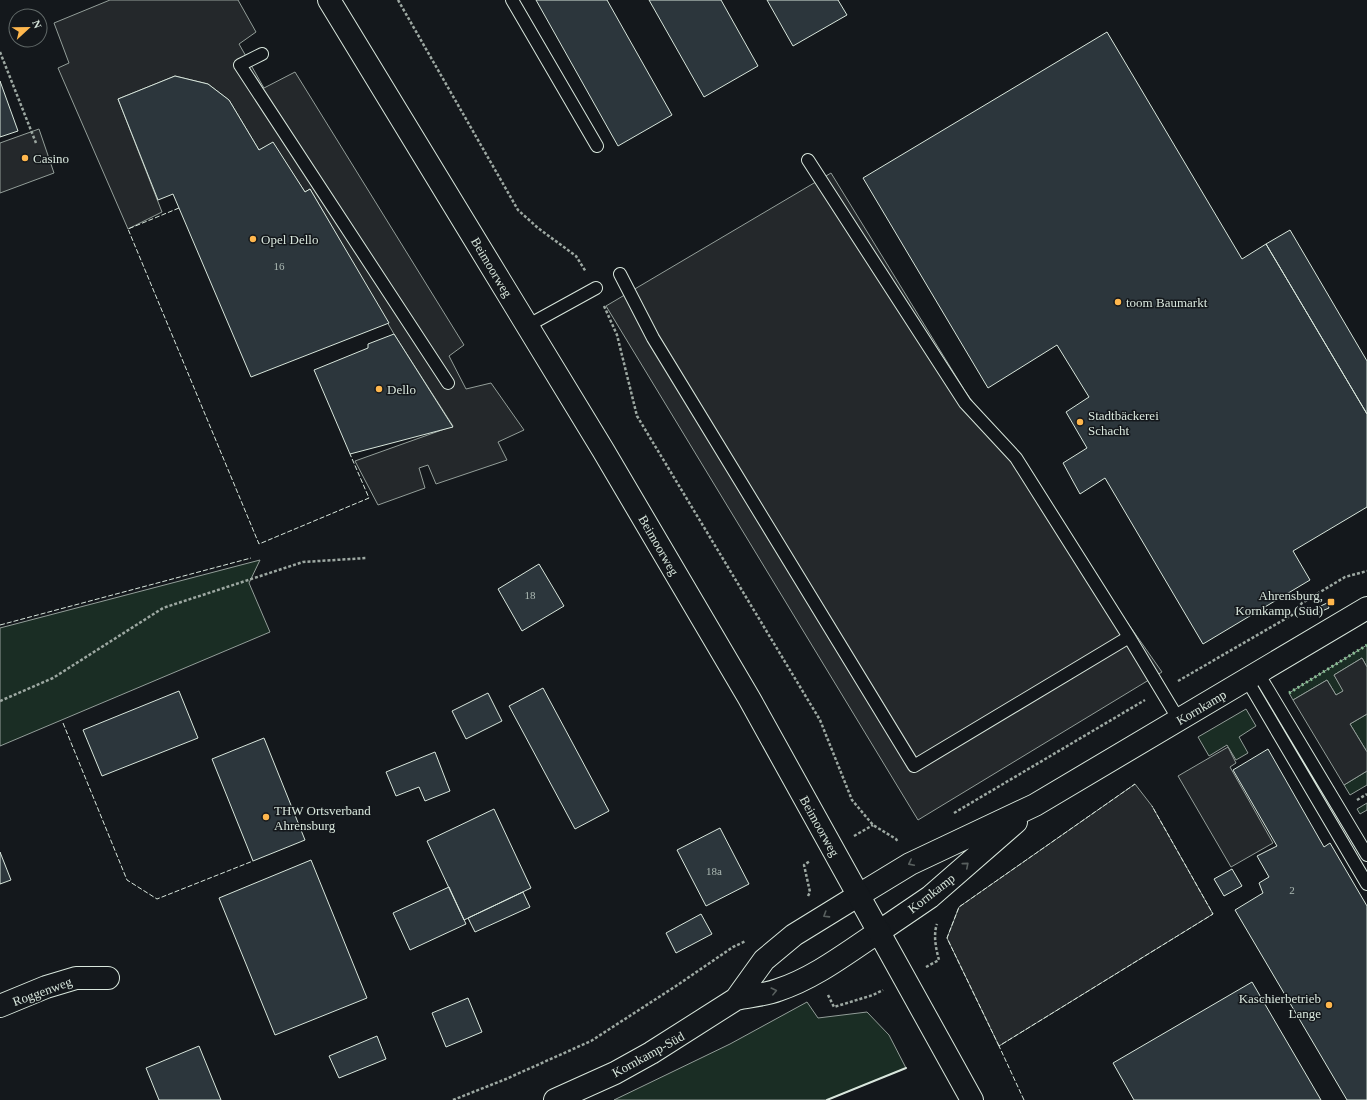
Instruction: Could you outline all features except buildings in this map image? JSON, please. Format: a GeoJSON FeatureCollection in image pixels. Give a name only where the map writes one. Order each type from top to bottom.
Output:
{"type":"FeatureCollection","features":[{"type":"Feature","properties":{"kind":"street","name":"Beimoorweg"},"geometry":{"type":"LineString","coordinates":[[329,0],[603,450],[749,698],[880,931],[972,1100]]}},
{"type":"Feature","properties":{"kind":"street","name":"Kornkamp"},"geometry":{"type":"LineString","coordinates":[[859,895],[910,864],[1035,805],[1367,608]]}},
{"type":"Feature","properties":{"kind":"street","name":"Kornkamp"},"geometry":{"type":"LineString","coordinates":[[880,931],[930,897],[1035,805]]}},
{"type":"Feature","properties":{"kind":"street","name":"Kornkamp-Süd"},"geometry":{"type":"LineString","coordinates":[[736,999],[764,960],[794,935],[859,895]]}},
{"type":"Feature","properties":{"kind":"street","name":"Kornkamp-Süd"},"geometry":{"type":"LineString","coordinates":[[555,1100],[615,1073],[651,1053],[736,999],[778,991],[816,972],[880,931]]}},
{"type":"Feature","properties":{"kind":"street","name":"Roggenweg"},"geometry":{"type":"LineString","coordinates":[[0,1006],[46,987],[76,978],[108,978]]}},
{"type":"Feature","properties":{"kind":"lane"},"geometry":{"type":"LineString","coordinates":[[512,0],[596,146]]}},
{"type":"Feature","properties":{"kind":"lane"},"geometry":{"type":"LineString","coordinates":[[262,54],[240,65],[448,382]]}},
{"type":"Feature","properties":{"kind":"lane"},"geometry":{"type":"LineString","coordinates":[[808,160],[965,403],[1016,458],[1129,636],[1160,691],[1179,720]]}},
{"type":"Feature","properties":{"kind":"lane"},"geometry":{"type":"LineString","coordinates":[[620,274],[653,338],[914,766],[1129,636]]}},
{"type":"Feature","properties":{"kind":"lane"},"geometry":{"type":"LineString","coordinates":[[528,326],[596,288]]}},
{"type":"Feature","properties":{"kind":"lane"},"geometry":{"type":"LineString","coordinates":[[1252,676],[1367,855]]}},
{"type":"Feature","properties":{"kind":"lane"},"geometry":{"type":"LineString","coordinates":[[1252,676],[1367,884]]}},
{"type":"Feature","properties":{"kind":"path"},"geometry":{"type":"LineString","coordinates":[[398,0],[518,210],[538,228],[576,256],[596,288],[617,335],[637,416],[820,720],[852,800],[873,825],[896,839],[903,837]]}},
{"type":"Feature","properties":{"kind":"path"},"geometry":{"type":"LineString","coordinates":[[0,52],[36,143]]}},
{"type":"Feature","properties":{"kind":"path"},"geometry":{"type":"LineString","coordinates":[[0,701],[53,678],[163,608],[303,562],[367,558]]}},
{"type":"Feature","properties":{"kind":"path"},"geometry":{"type":"LineString","coordinates":[[951,815],[1160,691],[1292,615],[1302,603],[1345,577],[1367,571]]}},
{"type":"Feature","properties":{"kind":"path"},"geometry":{"type":"LineString","coordinates":[[807,899],[810,892]]}},
{"type":"Feature","properties":{"kind":"path"},"geometry":{"type":"LineString","coordinates":[[453,1100],[506,1079],[591,1041],[733,947],[751,938]]}},
{"type":"Feature","properties":{"kind":"path"},"geometry":{"type":"LineString","coordinates":[[834,1007],[873,995],[906,979]]}},
{"type":"Feature","properties":{"kind":"green space"},"geometry":{"type":"Polygon","coordinates":[[[260,560],[249,583],[270,632],[0,746],[0,628],[260,560]]]}},
{"type":"Feature","properties":{"kind":"green space"},"geometry":{"type":"Polygon","coordinates":[[[1367,645],[1367,667],[1362,658],[1334,675],[1344,691],[1336,695],[1327,680],[1293,700],[1289,693],[1367,645]]]}},
{"type":"Feature","properties":{"kind":"green space"},"geometry":{"type":"Polygon","coordinates":[[[1246,709],[1256,726],[1239,737],[1248,753],[1236,760],[1227,745],[1209,756],[1198,737],[1246,709]]]}},
{"type":"Feature","properties":{"kind":"green space"},"geometry":{"type":"Polygon","coordinates":[[[1367,714],[1367,752],[1350,724],[1367,714]]]}},
{"type":"Feature","properties":{"kind":"green space"},"geometry":{"type":"Polygon","coordinates":[[[1367,771],[1367,785],[1350,795],[1344,785],[1367,771]]]}},
{"type":"Feature","properties":{"kind":"green space"},"geometry":{"type":"Polygon","coordinates":[[[1367,803],[1367,810],[1360,814],[1357,809],[1367,803]]]}},
{"type":"Feature","properties":{"kind":"green space"},"geometry":{"type":"Polygon","coordinates":[[[807,1002],[818,1018],[867,1012],[889,1035],[906,1068],[827,1100],[614,1100],[730,1044],[807,1002]]]}},
{"type":"Feature","properties":{"kind":"shaded area","name":"Dello"},"geometry":{"type":"Polygon","coordinates":[[[110,0],[238,0],[256,32],[239,44],[264,88],[295,72],[464,345],[449,356],[466,389],[491,383],[524,430],[498,442],[507,460],[436,484],[428,465],[419,468],[425,488],[378,505],[355,461],[453,426],[394,334],[310,189],[305,192],[273,143],[259,150],[229,100],[208,84],[175,76],[118,99],[162,212],[128,229],[58,68],[69,63],[54,23],[110,0]]]}},
{"type":"Feature","properties":{"kind":"shaded area","name":"Casino"},"geometry":{"type":"Polygon","coordinates":[[[39,129],[54,173],[0,193],[0,143],[39,129]]]}},
{"type":"Feature","properties":{"kind":"shaded area"},"geometry":{"type":"Polygon","coordinates":[[[831,173],[965,391],[1162,672],[918,820],[606,306],[831,173]]]}},
{"type":"Feature","properties":{"kind":"shaded area"},"geometry":{"type":"Polygon","coordinates":[[[1362,658],[1367,667],[1367,714],[1350,724],[1367,752],[1367,771],[1344,785],[1293,700],[1327,680],[1336,695],[1343,691],[1334,675],[1362,658]]]}},
{"type":"Feature","properties":{"kind":"shaded area"},"geometry":{"type":"Polygon","coordinates":[[[1228,747],[1236,763],[1230,767],[1273,843],[1231,867],[1178,776],[1228,747]]]}},
{"type":"Feature","properties":{"kind":"shaded area"},"geometry":{"type":"Polygon","coordinates":[[[1135,784],[1152,806],[1213,914],[999,1046],[947,938],[959,907],[1135,784]]]}},
{"type":"Feature","properties":{"kind":"hedge"},"geometry":{"type":"LineString","coordinates":[[1289,693],[1367,645]]}},
{"type":"Feature","properties":{"kind":"fence"},"geometry":{"type":"LineString","coordinates":[[179,208],[128,229],[259,544],[369,498],[350,454]]}},
{"type":"Feature","properties":{"kind":"fence"},"geometry":{"type":"LineString","coordinates":[[0,625],[251,558]]}},
{"type":"Feature","properties":{"kind":"fence"},"geometry":{"type":"LineString","coordinates":[[63,723],[127,880],[157,899],[253,861]]}},
{"type":"Feature","properties":{"kind":"fence"},"geometry":{"type":"LineString","coordinates":[[999,1046],[947,938],[959,907],[1135,784]]}},
{"type":"Feature","properties":{"kind":"fence"},"geometry":{"type":"LineString","coordinates":[[1024,1100],[999,1046],[1213,914],[1152,806]]}},
{"type":"Feature","properties":{"kind":"wall"},"geometry":{"type":"LineString","coordinates":[[827,1100],[906,1068]]}},
{"type":"Feature","properties":{"kind":"place","name":"Casino"},"geometry":{"type":"Point","coordinates":[25,158]}},
{"type":"Feature","properties":{"kind":"place","name":"Opel Dello"},"geometry":{"type":"Point","coordinates":[253,239]}},
{"type":"Feature","properties":{"kind":"place","name":"toom Baumarkt"},"geometry":{"type":"Point","coordinates":[1118,302]}},
{"type":"Feature","properties":{"kind":"place","name":"Dello"},"geometry":{"type":"Point","coordinates":[379,389]}},
{"type":"Feature","properties":{"kind":"place","name":"Stadtbäckerei Schacht"},"geometry":{"type":"Point","coordinates":[1080,422]}},
{"type":"Feature","properties":{"kind":"place","name":"Ahrensburg, Kornkamp (Süd)"},"geometry":{"type":"Point","coordinates":[1331,602]}},
{"type":"Feature","properties":{"kind":"place","name":"THW Ortsverband Ahrensburg"},"geometry":{"type":"Point","coordinates":[266,817]}},
{"type":"Feature","properties":{"kind":"place","name":"Kaschierbetrieb Lange"},"geometry":{"type":"Point","coordinates":[1329,1005]}}]}
